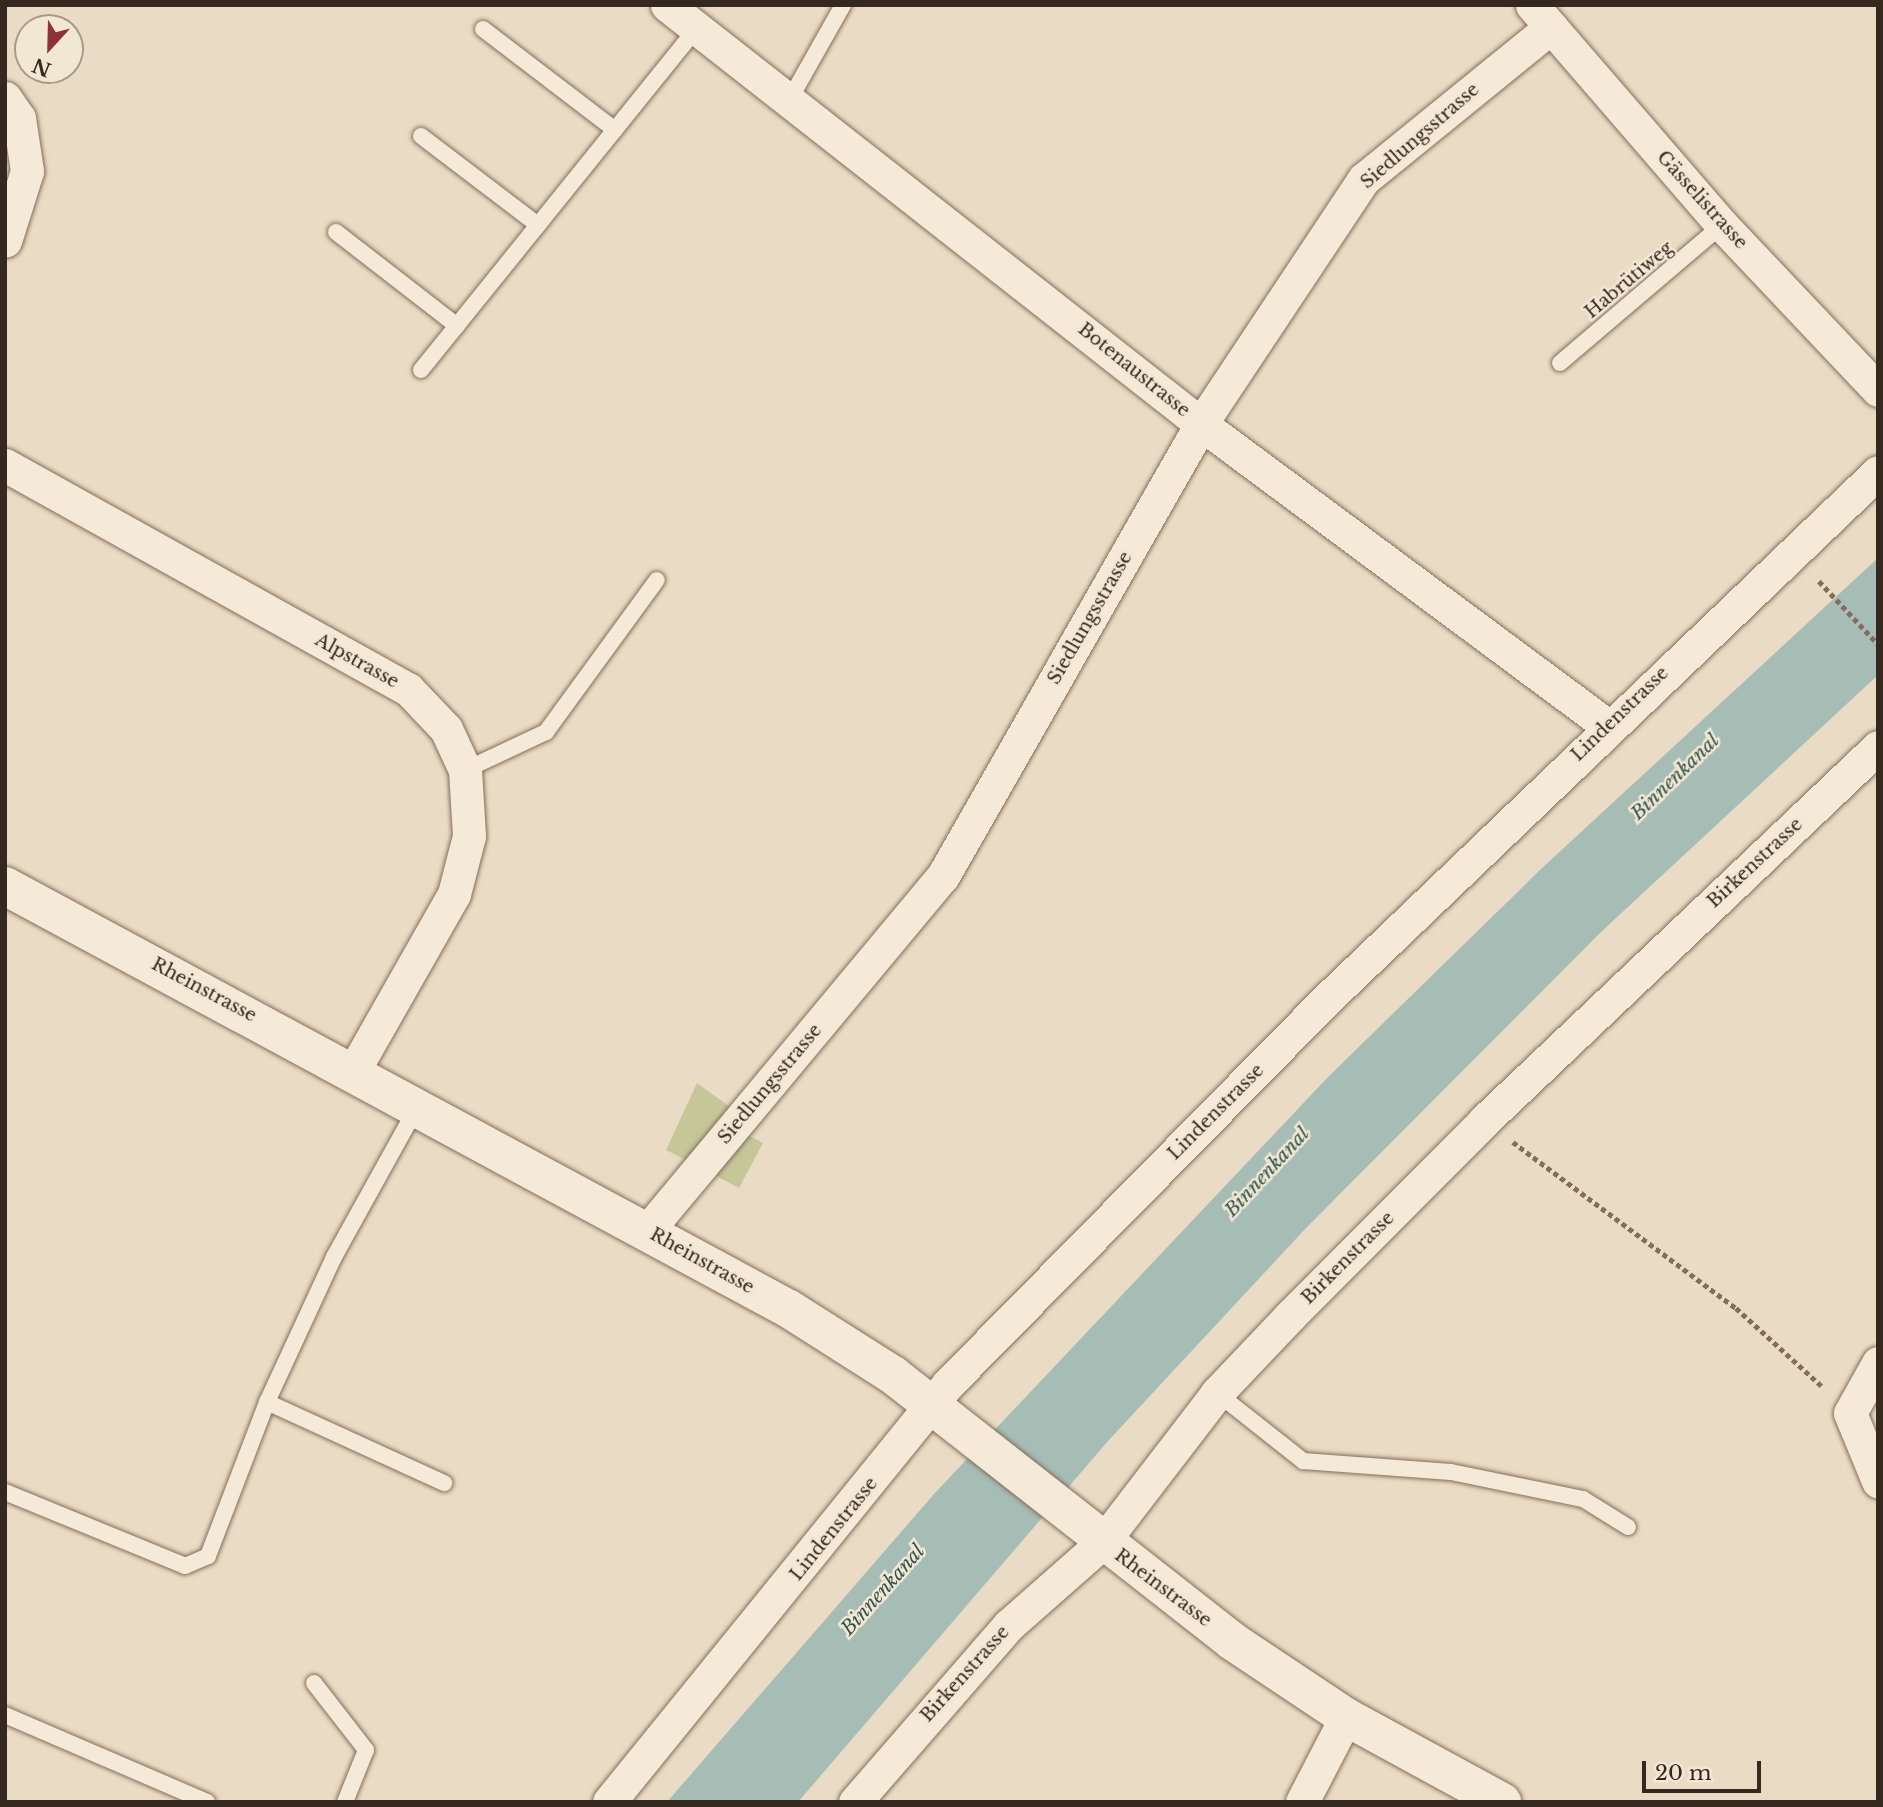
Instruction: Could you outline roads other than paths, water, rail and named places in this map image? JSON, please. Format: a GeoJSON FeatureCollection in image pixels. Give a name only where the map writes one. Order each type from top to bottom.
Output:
{"type":"FeatureCollection","features":[{"type":"Feature","properties":{"kind":"street","name":"Botenaustrasse"},"geometry":{"type":"LineString","coordinates":[[667,5],[791,97],[1201,424],[1608,726]]}},
{"type":"Feature","properties":{"kind":"street","name":"Gässelistrasse"},"geometry":{"type":"LineString","coordinates":[[1541,16],[1722,225],[1878,390]]}},
{"type":"Feature","properties":{"kind":"street","name":"Siedlungsstrasse"},"geometry":{"type":"LineString","coordinates":[[647,1231],[943,876],[1201,424],[1364,179],[1541,16]]}},
{"type":"Feature","properties":{"kind":"street"},"geometry":{"type":"LineString","coordinates":[[5,98],[19,118],[27,172],[5,241]]}},
{"type":"Feature","properties":{"kind":"street","name":"Alpstrasse"},"geometry":{"type":"LineString","coordinates":[[5,465],[408,690],[446,729],[465,770],[469,836],[454,894],[354,1070]]}},
{"type":"Feature","properties":{"kind":"street","name":"Lindenstrasse"},"geometry":{"type":"LineString","coordinates":[[609,1802],[943,1414],[1317,1009],[1608,726],[1878,472]]}},
{"type":"Feature","properties":{"kind":"street","name":"Birkenstrasse"},"geometry":{"type":"LineString","coordinates":[[855,1802],[1216,1393],[1483,1121],[1878,747]]}},
{"type":"Feature","properties":{"kind":"street","name":"Rheinstrasse"},"geometry":{"type":"LineString","coordinates":[[5,886],[354,1070],[789,1308],[943,1414],[1091,1534],[1346,1717],[1502,1802]]}},
{"type":"Feature","properties":{"kind":"street"},"geometry":{"type":"LineString","coordinates":[[1878,1363],[1850,1413],[1878,1481]]}},
{"type":"Feature","properties":{"kind":"street"},"geometry":{"type":"LineString","coordinates":[[1302,1802],[1346,1717]]}},
{"type":"Feature","properties":{"kind":"lane"},"geometry":{"type":"LineString","coordinates":[[791,97],[843,5]]}},
{"type":"Feature","properties":{"kind":"lane"},"geometry":{"type":"LineString","coordinates":[[421,370],[697,28]]}},
{"type":"Feature","properties":{"kind":"lane"},"geometry":{"type":"LineString","coordinates":[[483,29],[615,130]]}},
{"type":"Feature","properties":{"kind":"lane"},"geometry":{"type":"LineString","coordinates":[[421,136],[538,225]]}},
{"type":"Feature","properties":{"kind":"lane","name":"Habrütiweg"},"geometry":{"type":"LineString","coordinates":[[1560,363],[1722,225]]}},
{"type":"Feature","properties":{"kind":"lane"},"geometry":{"type":"LineString","coordinates":[[336,232],[457,326]]}},
{"type":"Feature","properties":{"kind":"lane"},"geometry":{"type":"LineString","coordinates":[[465,770],[546,732],[657,580]]}},
{"type":"Feature","properties":{"kind":"lane"},"geometry":{"type":"LineString","coordinates":[[5,1492],[185,1566],[198,1564],[208,1556],[267,1402],[334,1257],[418,1105]]}},
{"type":"Feature","properties":{"kind":"lane"},"geometry":{"type":"LineString","coordinates":[[1216,1393],[1303,1461],[1451,1472],[1583,1499],[1628,1527]]}},
{"type":"Feature","properties":{"kind":"lane"},"geometry":{"type":"LineString","coordinates":[[267,1402],[444,1483]]}},
{"type":"Feature","properties":{"kind":"lane"},"geometry":{"type":"LineString","coordinates":[[314,1683],[366,1750],[345,1802]]}},
{"type":"Feature","properties":{"kind":"lane"},"geometry":{"type":"LineString","coordinates":[[5,1715],[207,1802]]}},
{"type":"Feature","properties":{"kind":"water","name":"Binnenkanal"},"geometry":{"type":"Polygon","coordinates":[[[1878,558],[1878,675],[1601,932],[1307,1227],[1108,1441],[798,1802],[667,1802],[934,1494],[1328,1077],[1541,869],[1878,558]]]}}]}
